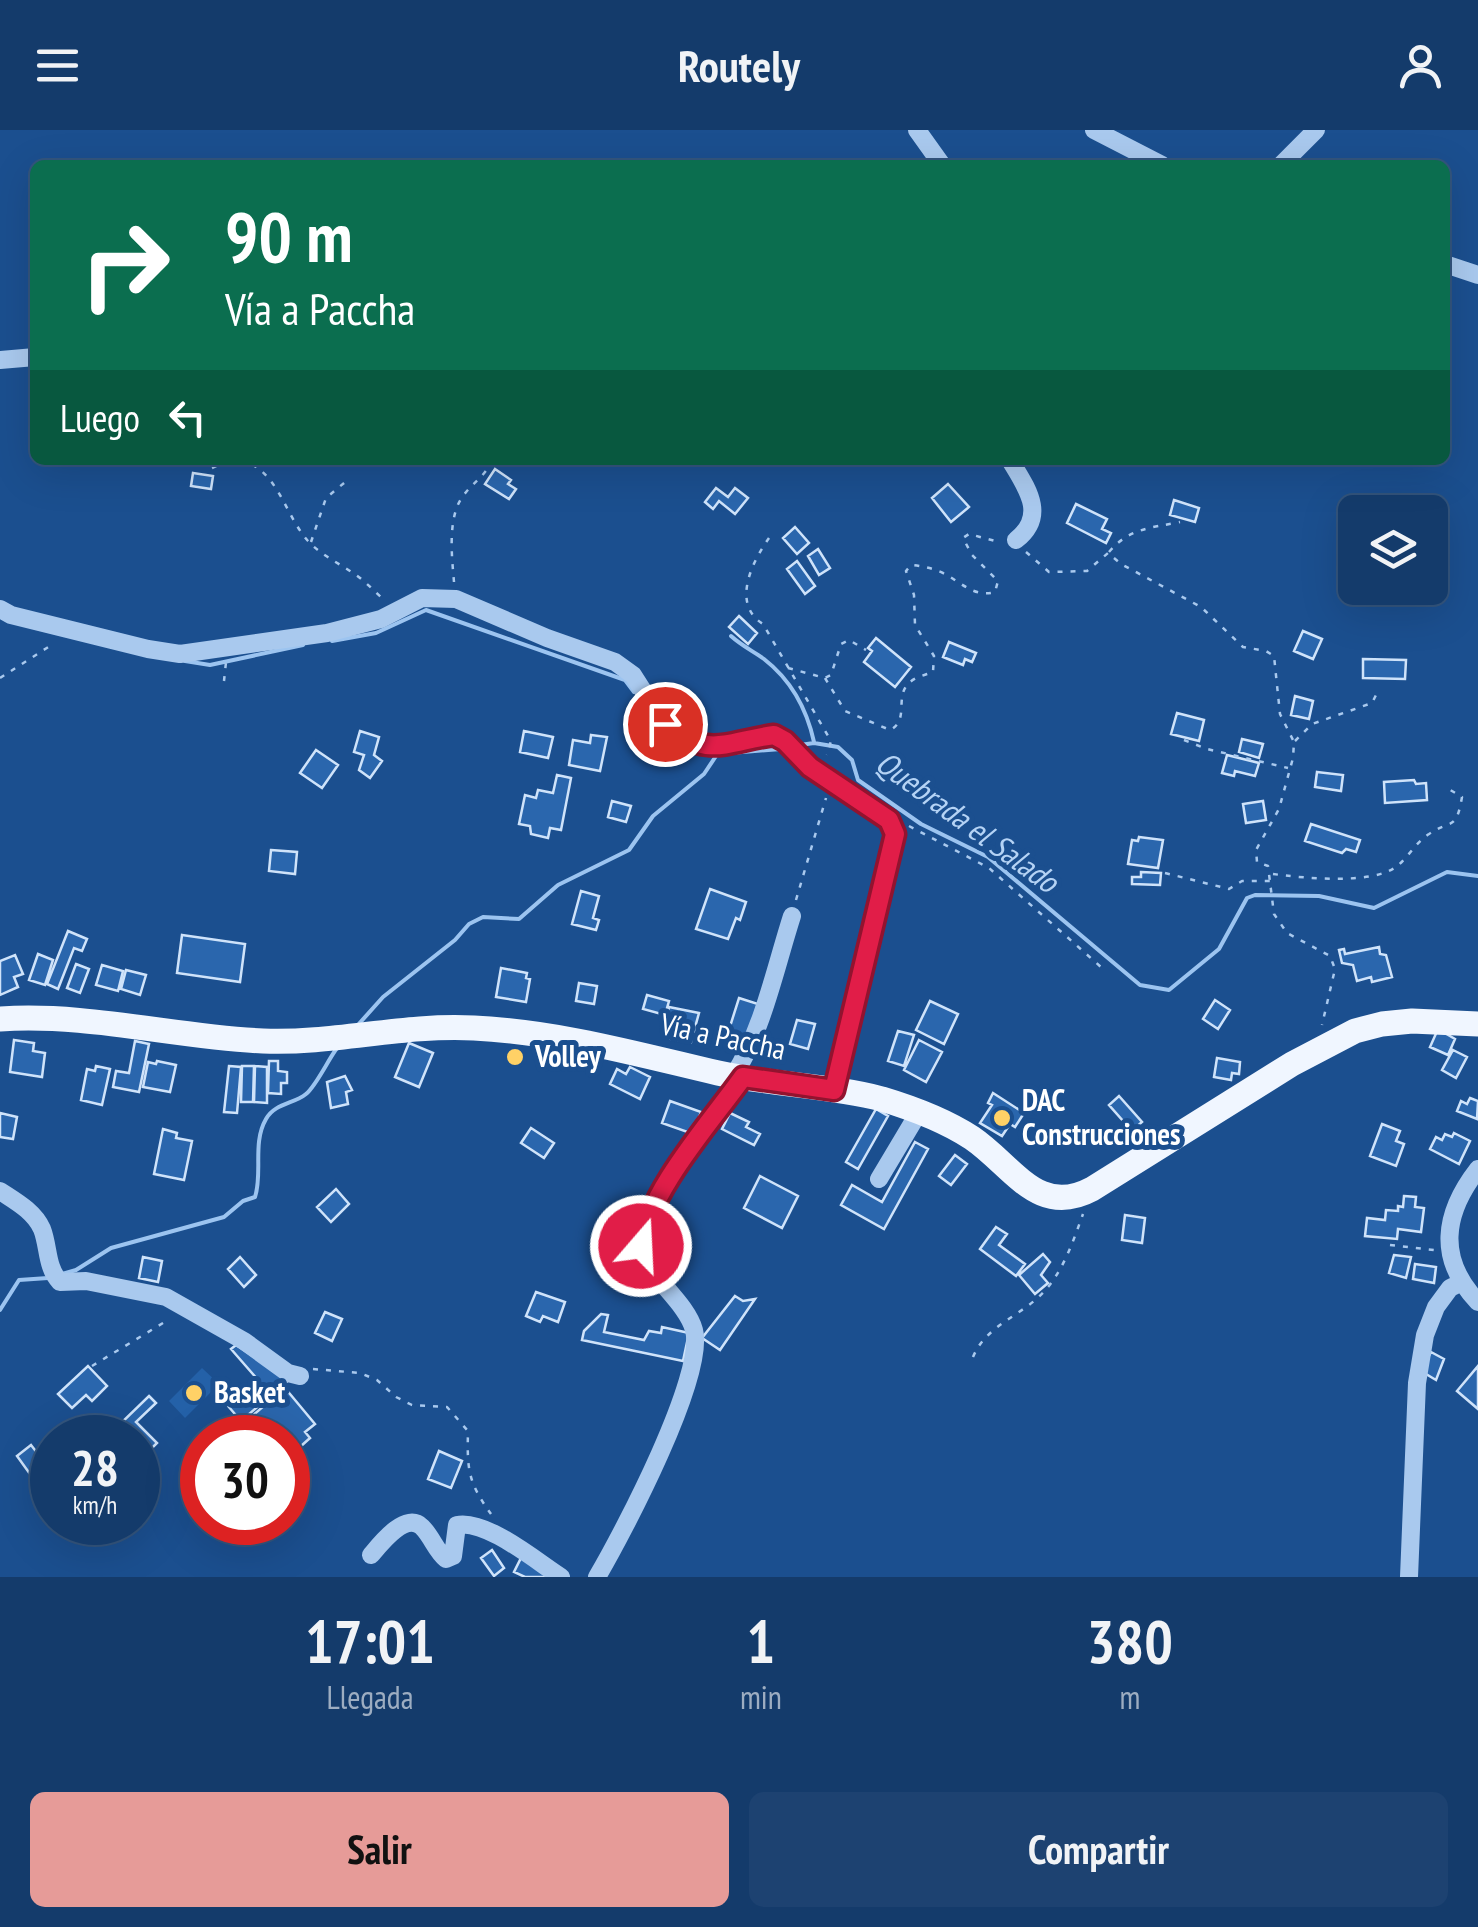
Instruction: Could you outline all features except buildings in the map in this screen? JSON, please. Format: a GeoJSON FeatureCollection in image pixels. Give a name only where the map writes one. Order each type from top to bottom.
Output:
{"type":"FeatureCollection","features":[{"type":"Feature","properties":{"kind":"main road","name":"Vía a Paccha"},"geometry":{"type":"LineString","coordinates":[[0,1019],[262,1041],[409,1030],[489,1029],[574,1038],[738,1076],[884,1100],[972,1138],[1048,1198],[1067,1200],[1092,1189],[1354,1031],[1382,1024],[1438,1020],[1478,1024]]}},
{"type":"Feature","properties":{"kind":"street"},"geometry":{"type":"LineString","coordinates":[[916,130],[938,160]]}},
{"type":"Feature","properties":{"kind":"street"},"geometry":{"type":"LineString","coordinates":[[1094,130],[1152,160]]}},
{"type":"Feature","properties":{"kind":"street"},"geometry":{"type":"LineString","coordinates":[[1286,160],[1316,130]]}},
{"type":"Feature","properties":{"kind":"street"},"geometry":{"type":"LineString","coordinates":[[1450,266],[1478,275]]}},
{"type":"Feature","properties":{"kind":"street"},"geometry":{"type":"LineString","coordinates":[[0,360],[30,357]]}},
{"type":"Feature","properties":{"kind":"street"},"geometry":{"type":"LineString","coordinates":[[1013,465],[1034,506],[1032,522],[1016,540]]}},
{"type":"Feature","properties":{"kind":"street"},"geometry":{"type":"LineString","coordinates":[[0,609],[10,615],[180,654],[326,632],[381,619],[422,598],[456,599],[615,662],[632,676],[665,724],[682,739],[708,747],[774,735],[785,741],[810,767],[889,820],[895,834],[834,1090]]}},
{"type":"Feature","properties":{"kind":"street"},"geometry":{"type":"LineString","coordinates":[[597,1577],[682,1400],[694,1360],[694,1331],[689,1318],[644,1257],[644,1226],[658,1197],[738,1076],[792,916]]}},
{"type":"Feature","properties":{"kind":"street"},"geometry":{"type":"LineString","coordinates":[[878,1179],[918,1112]]}},
{"type":"Feature","properties":{"kind":"street"},"geometry":{"type":"LineString","coordinates":[[1478,1169],[1457,1202],[1451,1223],[1450,1252],[1460,1283],[1478,1302]]}},
{"type":"Feature","properties":{"kind":"street"},"geometry":{"type":"LineString","coordinates":[[0,1191],[22,1206],[42,1228],[55,1277],[166,1297],[244,1341],[274,1365],[300,1376]]}},
{"type":"Feature","properties":{"kind":"street"},"geometry":{"type":"LineString","coordinates":[[1409,1577],[1417,1382],[1424,1335],[1436,1307],[1450,1288],[1460,1283]]}},
{"type":"Feature","properties":{"kind":"street"},"geometry":{"type":"LineString","coordinates":[[371,1555],[411,1521],[422,1525],[446,1559],[455,1552],[455,1530],[463,1523],[510,1543],[561,1577]]}},
{"type":"Feature","properties":{"kind":"path"},"geometry":{"type":"LineString","coordinates":[[212,468],[219,465]]}},
{"type":"Feature","properties":{"kind":"path"},"geometry":{"type":"LineString","coordinates":[[251,465],[264,471],[288,516],[311,543],[324,556],[356,575],[395,610]]}},
{"type":"Feature","properties":{"kind":"path"},"geometry":{"type":"LineString","coordinates":[[456,599],[453,525],[460,499],[485,476],[490,465]]}},
{"type":"Feature","properties":{"kind":"path"},"geometry":{"type":"LineString","coordinates":[[311,543],[326,498],[350,478]]}},
{"type":"Feature","properties":{"kind":"path"},"geometry":{"type":"LineString","coordinates":[[825,678],[845,710],[890,730],[896,728],[904,690],[912,680],[933,672],[934,666],[927,642],[915,625],[914,595],[906,570],[910,565],[944,574],[986,594],[995,592],[998,581],[972,555],[963,538],[969,534],[1002,542],[1016,540],[1048,572],[1087,571],[1132,532],[1180,522]]}},
{"type":"Feature","properties":{"kind":"path"},"geometry":{"type":"LineString","coordinates":[[769,538],[752,562],[746,600],[831,740],[827,755]]}},
{"type":"Feature","properties":{"kind":"path"},"geometry":{"type":"LineString","coordinates":[[1108,553],[1121,564],[1202,607],[1242,647],[1274,656],[1280,714],[1294,742],[1293,758],[1279,809],[1256,850],[1257,862],[1268,866],[1271,902],[1287,933],[1330,956],[1335,969],[1321,1031],[1325,1045]]}},
{"type":"Feature","properties":{"kind":"path"},"geometry":{"type":"LineString","coordinates":[[787,668],[825,678],[830,676],[841,644],[849,640],[866,650]]}},
{"type":"Feature","properties":{"kind":"path"},"geometry":{"type":"LineString","coordinates":[[0,678],[54,643]]}},
{"type":"Feature","properties":{"kind":"path"},"geometry":{"type":"LineString","coordinates":[[1294,742],[1312,724],[1372,703],[1379,689]]}},
{"type":"Feature","properties":{"kind":"path"},"geometry":{"type":"LineString","coordinates":[[1184,740],[1288,768]]}},
{"type":"Feature","properties":{"kind":"path"},"geometry":{"type":"LineString","coordinates":[[792,916],[825,804],[828,778]]}},
{"type":"Feature","properties":{"kind":"path"},"geometry":{"type":"LineString","coordinates":[[1271,874],[1336,879],[1376,876],[1394,869],[1427,835],[1450,826],[1460,810],[1462,797],[1447,788]]}},
{"type":"Feature","properties":{"kind":"path"},"geometry":{"type":"LineString","coordinates":[[889,820],[898,820],[989,868],[1101,967]]}},
{"type":"Feature","properties":{"kind":"path"},"geometry":{"type":"LineString","coordinates":[[1165,873],[1229,889],[1242,881],[1271,881]]}},
{"type":"Feature","properties":{"kind":"path"},"geometry":{"type":"LineString","coordinates":[[972,1357],[980,1340],[1048,1289],[1070,1250],[1092,1189]]}},
{"type":"Feature","properties":{"kind":"path"},"geometry":{"type":"LineString","coordinates":[[1390,1246],[1450,1252]]}},
{"type":"Feature","properties":{"kind":"path"},"geometry":{"type":"LineString","coordinates":[[92,1366],[172,1317],[183,1304]]}},
{"type":"Feature","properties":{"kind":"path"},"geometry":{"type":"LineString","coordinates":[[300,1376],[304,1369],[313,1368],[360,1373],[377,1380],[396,1398],[412,1406],[448,1407],[468,1431],[467,1469],[472,1486],[510,1543]]}},
{"type":"Feature","properties":{"kind":"shaded area","name":"Basket"},"geometry":{"type":"Polygon","coordinates":[[[202,1368],[219,1384],[188,1415],[182,1415],[169,1401],[202,1368]]]}},
{"type":"Feature","properties":{"kind":"waterway","name":"Quebrada el Salado"},"geometry":{"type":"LineString","coordinates":[[332,641],[376,633],[426,610],[625,680],[634,692]]}},
{"type":"Feature","properties":{"kind":"waterway"},"geometry":{"type":"LineString","coordinates":[[731,636],[774,667],[790,686],[807,718],[814,742]]}},
{"type":"Feature","properties":{"kind":"waterway","name":"Quebrada el Salado"},"geometry":{"type":"LineString","coordinates":[[185,661],[210,665],[303,645]]}},
{"type":"Feature","properties":{"kind":"waterway","name":"Quebrada el Salado"},"geometry":{"type":"LineString","coordinates":[[800,745],[838,747],[852,760],[858,780],[921,824],[988,857],[1140,985],[1169,990],[1219,949],[1247,898],[1255,895],[1319,896],[1374,908],[1447,872],[1478,876]]}},
{"type":"Feature","properties":{"kind":"waterway","name":"Quebrada el Salado"},"geometry":{"type":"LineString","coordinates":[[706,755],[781,749]]}},
{"type":"Feature","properties":{"kind":"waterway"},"geometry":{"type":"LineString","coordinates":[[357,1026],[383,997],[455,940],[469,924],[483,917],[519,919],[558,885],[629,850],[653,816],[704,774],[716,756]]}},
{"type":"Feature","properties":{"kind":"waterway"},"geometry":{"type":"LineString","coordinates":[[62,1274],[76,1270],[111,1248],[224,1217],[243,1201],[255,1197],[260,1138],[266,1119],[274,1110],[310,1090],[337,1048]]}},
{"type":"Feature","properties":{"kind":"waterway"},"geometry":{"type":"LineString","coordinates":[[0,1310],[19,1280],[48,1278]]}},
{"type":"Feature","properties":{"kind":"place","name":"Volley"},"geometry":{"type":"Point","coordinates":[515,1057]}},
{"type":"Feature","properties":{"kind":"place","name":"DAC Construcciones"},"geometry":{"type":"Point","coordinates":[1002,1118]}},
{"type":"Feature","properties":{"kind":"place","name":"Basket"},"geometry":{"type":"Point","coordinates":[194,1393]}},
{"type":"Feature","properties":{"kind":"route"},"geometry":{"type":"LineString","coordinates":[[641,1246],[644,1226],[658,1197],[743,1077],[834,1090],[895,834],[889,820],[810,767],[774,735],[708,747],[682,739],[665,724]]}}]}
